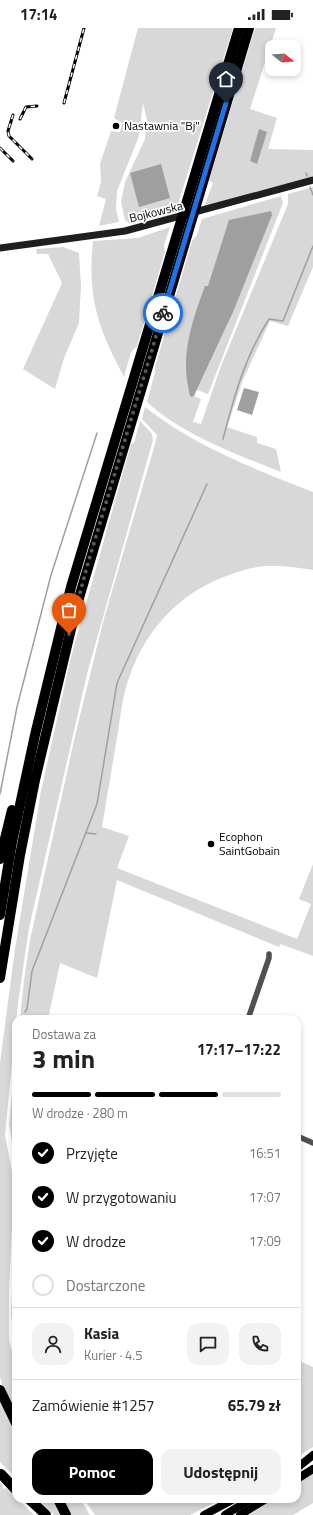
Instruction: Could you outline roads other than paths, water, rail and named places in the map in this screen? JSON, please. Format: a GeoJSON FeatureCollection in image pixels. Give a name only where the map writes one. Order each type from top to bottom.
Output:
{"type":"FeatureCollection","features":[{"type":"Feature","properties":{"kind":"highway"},"geometry":{"type":"LineString","coordinates":[[0,915],[28,763],[69,595],[239,28]]}},
{"type":"Feature","properties":{"kind":"highway"},"geometry":{"type":"LineString","coordinates":[[0,978],[21,848],[54,693],[88,563],[249,28]]}},
{"type":"Feature","properties":{"kind":"highway"},"geometry":{"type":"LineString","coordinates":[[0,859],[16,794],[28,763]]}},
{"type":"Feature","properties":{"kind":"highway"},"geometry":{"type":"LineString","coordinates":[[0,1390],[12,1415]]}},
{"type":"Feature","properties":{"kind":"highway"},"geometry":{"type":"LineString","coordinates":[[0,1474],[12,1485]]}},
{"type":"Feature","properties":{"kind":"highway"},"geometry":{"type":"LineString","coordinates":[[28,1503],[39,1515]]}},
{"type":"Feature","properties":{"kind":"highway"},"geometry":{"type":"LineString","coordinates":[[33,1503],[46,1515]]}},
{"type":"Feature","properties":{"kind":"highway"},"geometry":{"type":"LineString","coordinates":[[60,1503],[66,1515]]}},
{"type":"Feature","properties":{"kind":"main road"},"geometry":{"type":"LineString","coordinates":[[301,1458],[313,1451]]}},
{"type":"Feature","properties":{"kind":"main road"},"geometry":{"type":"LineString","coordinates":[[301,1465],[313,1454]]}},
{"type":"Feature","properties":{"kind":"main road"},"geometry":{"type":"LineString","coordinates":[[301,1476],[313,1469]]}},
{"type":"Feature","properties":{"kind":"main road"},"geometry":{"type":"LineString","coordinates":[[204,1515],[226,1503]]}},
{"type":"Feature","properties":{"kind":"main road"},"geometry":{"type":"LineString","coordinates":[[225,1515],[244,1503]]}},
{"type":"Feature","properties":{"kind":"main road"},"geometry":{"type":"LineString","coordinates":[[240,1515],[260,1503]]}},
{"type":"Feature","properties":{"kind":"street","name":"Bojkowska"},"geometry":{"type":"LineString","coordinates":[[0,248],[137,228],[313,180]]}},
{"type":"Feature","properties":{"kind":"street"},"geometry":{"type":"LineString","coordinates":[[249,1015],[269,958],[268,954]]}},
{"type":"Feature","properties":{"kind":"street"},"geometry":{"type":"LineString","coordinates":[[301,1138],[313,1143]]}},
{"type":"Feature","properties":{"kind":"street"},"geometry":{"type":"LineString","coordinates":[[301,1467],[313,1461]]}},
{"type":"Feature","properties":{"kind":"waterway"},"geometry":{"type":"LineString","coordinates":[[310,187],[313,195]]}},
{"type":"Feature","properties":{"kind":"waterway"},"geometry":{"type":"LineString","coordinates":[[223,439],[236,392],[253,347],[269,319],[283,321],[313,246]]}},
{"type":"Feature","properties":{"kind":"waterway"},"geometry":{"type":"LineString","coordinates":[[0,794],[17,707],[51,575],[97,433]]}},
{"type":"Feature","properties":{"kind":"waterway"},"geometry":{"type":"LineString","coordinates":[[25,1012],[27,1009],[32,971],[97,804],[117,683],[207,484]]}},
{"type":"Feature","properties":{"kind":"waterway"},"geometry":{"type":"LineString","coordinates":[[86,833],[96,834]]}},
{"type":"Feature","properties":{"kind":"railway"},"geometry":{"type":"LineString","coordinates":[[64,103],[84,28]]}},
{"type":"Feature","properties":{"kind":"railway"},"geometry":{"type":"LineString","coordinates":[[20,119],[26,107],[37,106]]}},
{"type":"Feature","properties":{"kind":"railway"},"geometry":{"type":"LineString","coordinates":[[13,115],[8,131],[9,136],[32,159]]}},
{"type":"Feature","properties":{"kind":"railway"},"geometry":{"type":"LineString","coordinates":[[0,148],[13,161]]}},
{"type":"Feature","properties":{"kind":"place","name":"Nastawnia \"Bj\""},"geometry":{"type":"Point","coordinates":[116,126]}},
{"type":"Feature","properties":{"kind":"place","name":"Ecophon SaintGobain"},"geometry":{"type":"Point","coordinates":[211,844]}}]}
